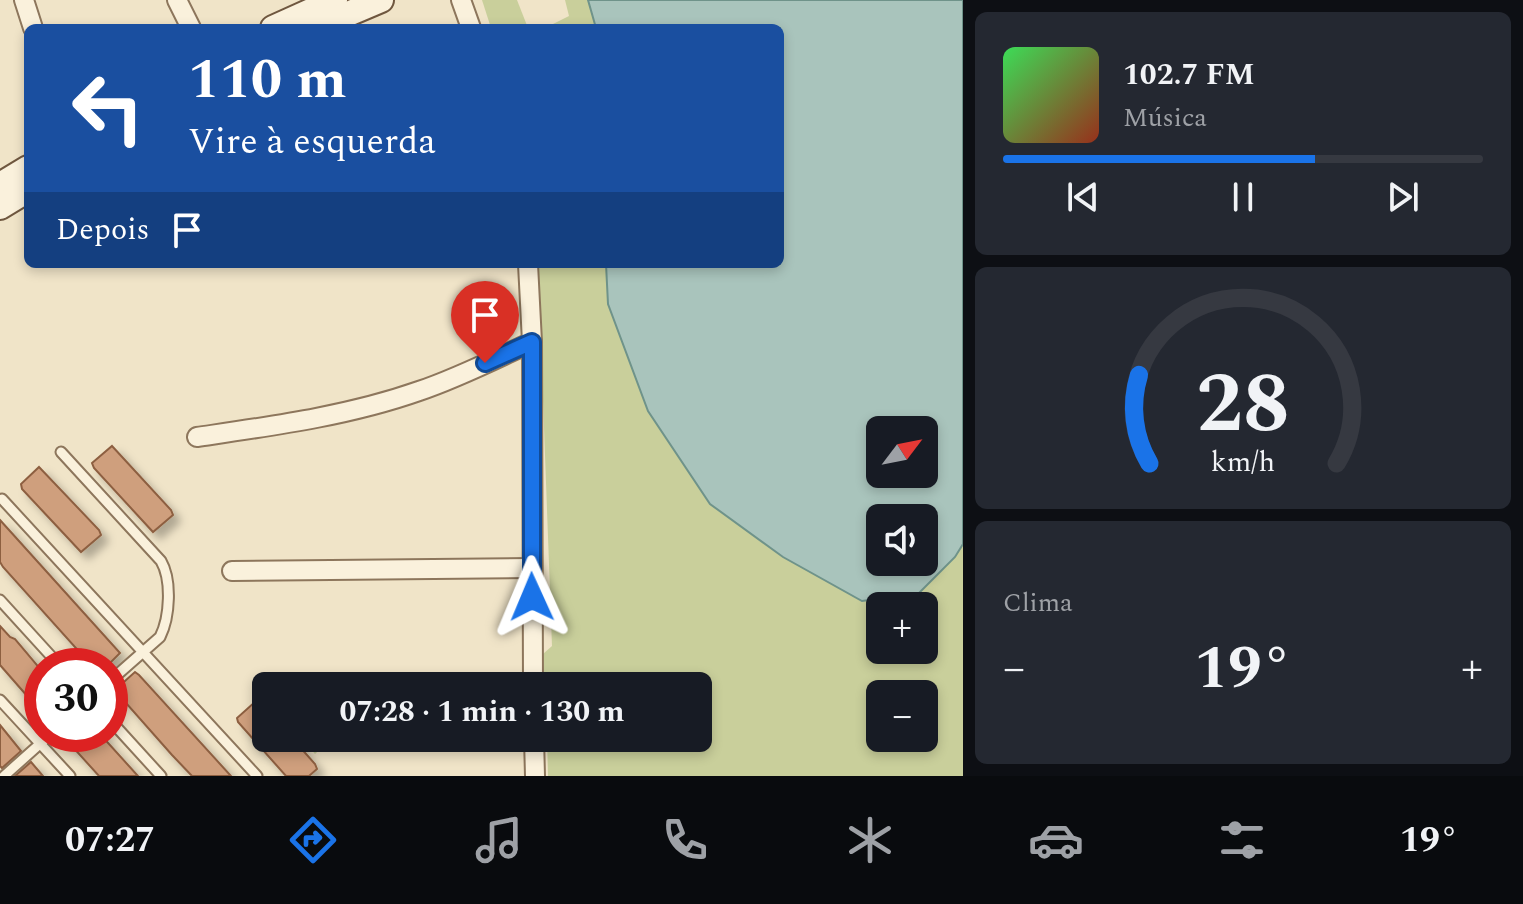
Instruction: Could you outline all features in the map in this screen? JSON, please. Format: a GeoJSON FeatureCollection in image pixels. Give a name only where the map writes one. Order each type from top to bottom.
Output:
{"type":"FeatureCollection","features":[{"type":"Feature","properties":{"kind":"main road"},"geometry":{"type":"LineString","coordinates":[[282,24],[335,0]]}},
{"type":"Feature","properties":{"kind":"main road"},"geometry":{"type":"LineString","coordinates":[[324,24],[381,0]]}},
{"type":"Feature","properties":{"kind":"main road"},"geometry":{"type":"LineString","coordinates":[[0,185],[24,170]]}},
{"type":"Feature","properties":{"kind":"main road"},"geometry":{"type":"LineString","coordinates":[[0,207],[24,192]]}},
{"type":"Feature","properties":{"kind":"street"},"geometry":{"type":"LineString","coordinates":[[24,0],[32,24]]}},
{"type":"Feature","properties":{"kind":"street"},"geometry":{"type":"LineString","coordinates":[[177,0],[189,24]]}},
{"type":"Feature","properties":{"kind":"street"},"geometry":{"type":"LineString","coordinates":[[461,0],[470,24]]}},
{"type":"Feature","properties":{"kind":"street"},"geometry":{"type":"LineString","coordinates":[[528,268],[532,342],[533,672]]}},
{"type":"Feature","properties":{"kind":"street"},"geometry":{"type":"LineString","coordinates":[[197,437],[286,424],[377,405],[462,374],[532,342]]}},
{"type":"Feature","properties":{"kind":"street"},"geometry":{"type":"LineString","coordinates":[[232,571],[531,568]]}},
{"type":"Feature","properties":{"kind":"street"},"geometry":{"type":"LineString","coordinates":[[534,752],[535,776]]}},
{"type":"Feature","properties":{"kind":"lane"},"geometry":{"type":"LineString","coordinates":[[61,452],[167,570],[169,580],[164,629],[160,637],[128,665]]}},
{"type":"Feature","properties":{"kind":"lane"},"geometry":{"type":"LineString","coordinates":[[2,499],[257,776]]}},
{"type":"Feature","properties":{"kind":"lane"},"geometry":{"type":"LineString","coordinates":[[0,600],[44,648]]}},
{"type":"Feature","properties":{"kind":"lane"},"geometry":{"type":"LineString","coordinates":[[0,700],[24,726]]}},
{"type":"Feature","properties":{"kind":"lane"},"geometry":{"type":"LineString","coordinates":[[128,740],[161,776]]}},
{"type":"Feature","properties":{"kind":"lane"},"geometry":{"type":"LineString","coordinates":[[4,776],[31,752]]}},
{"type":"Feature","properties":{"kind":"lane"},"geometry":{"type":"LineString","coordinates":[[48,752],[70,776]]}},
{"type":"Feature","properties":{"kind":"green space"},"geometry":{"type":"Polygon","coordinates":[[[482,0],[517,0],[526,24],[490,24],[482,0]]]}},
{"type":"Feature","properties":{"kind":"green space"},"geometry":{"type":"Polygon","coordinates":[[[565,0],[588,0],[595,24],[553,24],[569,16],[565,0]]]}},
{"type":"Feature","properties":{"kind":"green space"},"geometry":{"type":"Polygon","coordinates":[[[538,268],[606,268],[608,304],[648,411],[866,557],[866,576],[894,576],[918,592],[866,592],[866,664],[938,664],[938,592],[920,592],[938,576],[963,544],[963,776],[548,776],[547,752],[712,752],[712,672],[544,672],[543,654],[552,646],[538,268]]]}},
{"type":"Feature","properties":{"kind":"water"},"geometry":{"type":"Polygon","coordinates":[[[588,0],[963,0],[963,544],[955,557],[938,574],[938,504],[866,504],[866,576],[936,576],[920,592],[866,592],[866,600],[862,601],[783,557],[710,504],[648,411],[608,304],[606,268],[784,268],[784,24],[595,24],[588,0]]]}},
{"type":"Feature","properties":{"kind":"building"},"geometry":{"type":"Polygon","coordinates":[[[112,446],[171,510],[173,515],[153,532],[94,468],[92,463],[112,446]]]}},
{"type":"Feature","properties":{"kind":"building"},"geometry":{"type":"Polygon","coordinates":[[[39,467],[99,530],[101,535],[81,552],[22,489],[21,484],[39,467]]]}},
{"type":"Feature","properties":{"kind":"building"},"geometry":{"type":"Polygon","coordinates":[[[0,520],[115,648],[76,648],[0,562],[0,520]]]}},
{"type":"Feature","properties":{"kind":"building"},"geometry":{"type":"Polygon","coordinates":[[[0,626],[24,650],[24,692],[0,665],[0,626]]]}},
{"type":"Feature","properties":{"kind":"building"},"geometry":{"type":"Polygon","coordinates":[[[135,672],[139,675],[231,776],[192,776],[128,705],[128,678],[135,672]]]}},
{"type":"Feature","properties":{"kind":"building"},"geometry":{"type":"Polygon","coordinates":[[[252,705],[252,738],[238,722],[237,718],[252,705]]]}},
{"type":"Feature","properties":{"kind":"building"},"geometry":{"type":"Polygon","coordinates":[[[0,725],[21,751],[2,768],[0,766],[0,725]]]}},
{"type":"Feature","properties":{"kind":"building"},"geometry":{"type":"Polygon","coordinates":[[[77,752],[116,752],[138,776],[99,776],[77,752]]]}},
{"type":"Feature","properties":{"kind":"building"},"geometry":{"type":"Polygon","coordinates":[[[265,752],[304,752],[317,769],[309,776],[286,776],[265,752]]]}},
{"type":"Feature","properties":{"kind":"building"},"geometry":{"type":"Polygon","coordinates":[[[31,762],[43,776],[15,776],[31,762]]]}},
{"type":"Feature","properties":{"kind":"route"},"geometry":{"type":"LineString","coordinates":[[485,363],[532,342],[532,597]]}}]}
